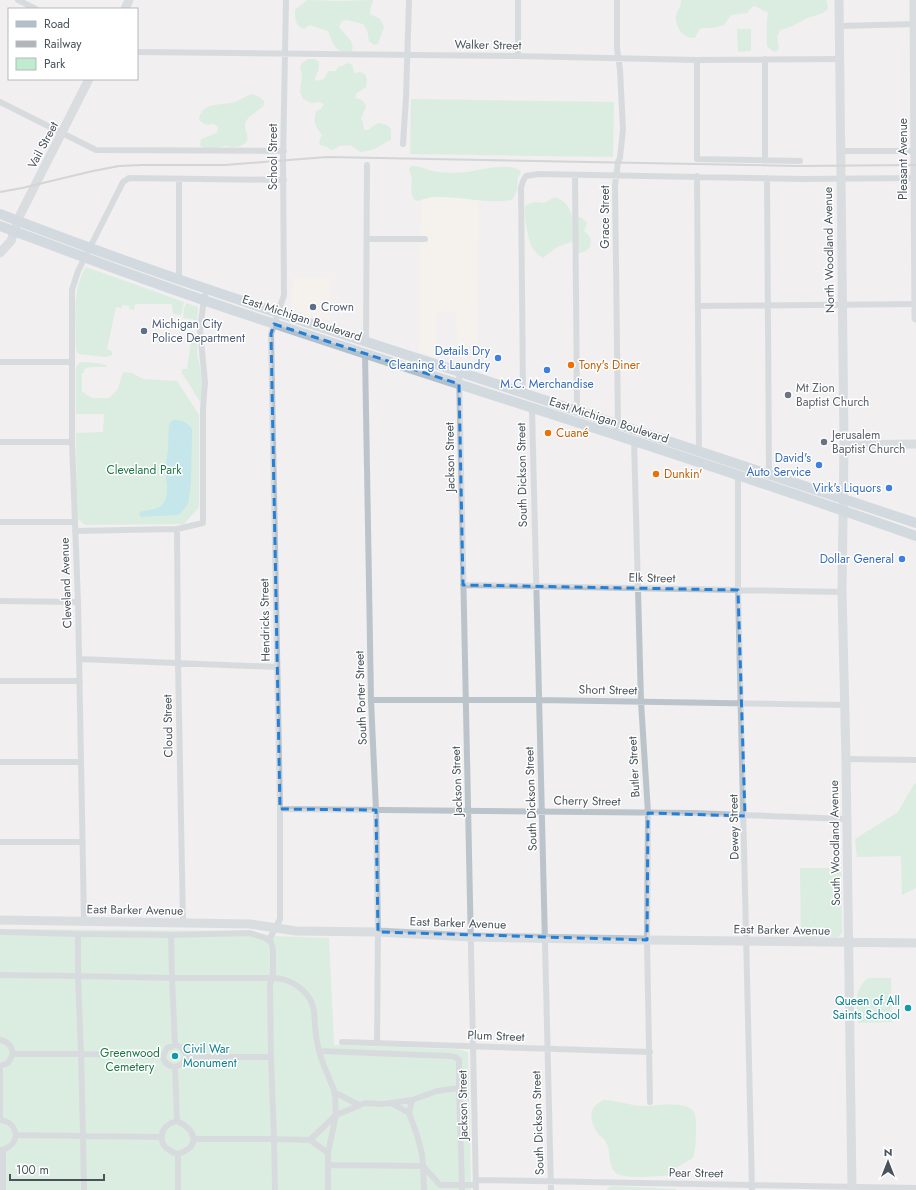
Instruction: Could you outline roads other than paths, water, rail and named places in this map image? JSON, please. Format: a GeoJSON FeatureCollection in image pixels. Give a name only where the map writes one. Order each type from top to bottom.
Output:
{"type":"FeatureCollection","features":[{"type":"Feature","properties":{"kind":"main road","name":"East Michigan Boulevard"},"geometry":{"type":"LineString","coordinates":[[0,214],[16,226],[85,258],[274,324],[614,434],[916,536]]}},
{"type":"Feature","properties":{"kind":"main road","name":"East Michigan Boulevard"},"geometry":{"type":"LineString","coordinates":[[0,226],[16,226],[90,248],[179,280],[742,465],[916,524]]}},
{"type":"Feature","properties":{"kind":"street"},"geometry":{"type":"LineString","coordinates":[[18,0],[34,8]]}},
{"type":"Feature","properties":{"kind":"street","name":"School Street"},"geometry":{"type":"LineString","coordinates":[[278,313],[284,295],[286,0]]}},
{"type":"Feature","properties":{"kind":"street"},"geometry":{"type":"LineString","coordinates":[[403,144],[408,54],[409,0]]}},
{"type":"Feature","properties":{"kind":"street"},"geometry":{"type":"LineString","coordinates":[[518,0],[518,56]]}},
{"type":"Feature","properties":{"kind":"street","name":"Grace Street"},"geometry":{"type":"LineString","coordinates":[[614,434],[618,424],[614,185],[620,158],[623,129],[618,58],[617,0]]}},
{"type":"Feature","properties":{"kind":"street","name":"North Woodland Avenue"},"geometry":{"type":"LineString","coordinates":[[839,0],[844,445],[842,510]]}},
{"type":"Feature","properties":{"kind":"street","name":"Pleasant Avenue"},"geometry":{"type":"LineString","coordinates":[[914,0],[916,318]]}},
{"type":"Feature","properties":{"kind":"street"},"geometry":{"type":"LineString","coordinates":[[839,26],[915,24]]}},
{"type":"Feature","properties":{"kind":"street","name":"Walker Street"},"geometry":{"type":"LineString","coordinates":[[138,52],[408,54],[697,60],[839,59]]}},
{"type":"Feature","properties":{"kind":"street"},"geometry":{"type":"LineString","coordinates":[[765,59],[765,161]]}},
{"type":"Feature","properties":{"kind":"street"},"geometry":{"type":"LineString","coordinates":[[697,60],[697,159],[800,161]]}},
{"type":"Feature","properties":{"kind":"street","name":"Vail Street"},"geometry":{"type":"LineString","coordinates":[[0,252],[11,241],[16,226],[89,80]]}},
{"type":"Feature","properties":{"kind":"street"},"geometry":{"type":"LineString","coordinates":[[0,102],[96,150],[284,151]]}},
{"type":"Feature","properties":{"kind":"street"},"geometry":{"type":"LineString","coordinates":[[840,151],[916,151]]}},
{"type":"Feature","properties":{"kind":"street"},"geometry":{"type":"LineString","coordinates":[[366,342],[367,165]]}},
{"type":"Feature","properties":{"kind":"street"},"geometry":{"type":"LineString","coordinates":[[575,175],[578,411]]}},
{"type":"Feature","properties":{"kind":"street"},"geometry":{"type":"LineString","coordinates":[[523,393],[521,188],[526,176],[575,175],[767,178],[915,178]]}},
{"type":"Feature","properties":{"kind":"street"},"geometry":{"type":"LineString","coordinates":[[697,176],[699,451]]}},
{"type":"Feature","properties":{"kind":"street","name":"Cleveland Avenue"},"geometry":{"type":"LineString","coordinates":[[84,921],[80,681],[72,442],[72,290],[78,271],[123,182],[129,178],[284,180]]}},
{"type":"Feature","properties":{"kind":"street"},"geometry":{"type":"LineString","coordinates":[[179,178],[179,280]]}},
{"type":"Feature","properties":{"kind":"street"},"geometry":{"type":"LineString","coordinates":[[767,178],[769,474]]}},
{"type":"Feature","properties":{"kind":"street"},"geometry":{"type":"LineString","coordinates":[[367,239],[425,239]]}},
{"type":"Feature","properties":{"kind":"street"},"geometry":{"type":"LineString","coordinates":[[75,530],[177,529],[203,523],[203,409],[205,382],[200,330],[204,299],[207,289]]}},
{"type":"Feature","properties":{"kind":"street"},"geometry":{"type":"LineString","coordinates":[[698,306],[916,304]]}},
{"type":"Feature","properties":{"kind":"street","name":"Hendricks Street"},"geometry":{"type":"LineString","coordinates":[[269,940],[280,919],[280,808],[271,334],[278,313]]}},
{"type":"Feature","properties":{"kind":"street","name":"South Porter Street"},"geometry":{"type":"LineString","coordinates":[[365,353],[371,700],[376,810],[378,932],[377,1043]]}},
{"type":"Feature","properties":{"kind":"street"},"geometry":{"type":"LineString","coordinates":[[0,362],[72,362]]}},
{"type":"Feature","properties":{"kind":"street","name":"Jackson Street"},"geometry":{"type":"LineString","coordinates":[[459,372],[476,1185]]}},
{"type":"Feature","properties":{"kind":"street","name":"South Dickson Street"},"geometry":{"type":"LineString","coordinates":[[532,408],[535,586],[551,1190]]}},
{"type":"Feature","properties":{"kind":"street","name":"Butler Street"},"geometry":{"type":"LineString","coordinates":[[637,431],[634,441],[642,702],[648,813],[646,940],[650,1052],[650,1102]]}},
{"type":"Feature","properties":{"kind":"street"},"geometry":{"type":"LineString","coordinates":[[0,442],[72,442]]}},
{"type":"Feature","properties":{"kind":"street"},"geometry":{"type":"LineString","coordinates":[[844,445],[916,444]]}},
{"type":"Feature","properties":{"kind":"street","name":"Dewey Street"},"geometry":{"type":"LineString","coordinates":[[742,465],[737,475],[738,590],[745,816],[752,1187]]}},
{"type":"Feature","properties":{"kind":"street","name":"South Woodland Avenue"},"geometry":{"type":"LineString","coordinates":[[842,510],[842,592],[846,759],[852,1189]]}},
{"type":"Feature","properties":{"kind":"street"},"geometry":{"type":"LineString","coordinates":[[0,522],[74,522]]}},
{"type":"Feature","properties":{"kind":"street","name":"Cloud Street"},"geometry":{"type":"LineString","coordinates":[[177,529],[183,923]]}},
{"type":"Feature","properties":{"kind":"street","name":"Elk Street"},"geometry":{"type":"LineString","coordinates":[[463,585],[842,592]]}},
{"type":"Feature","properties":{"kind":"street"},"geometry":{"type":"LineString","coordinates":[[0,602],[78,602]]}},
{"type":"Feature","properties":{"kind":"street"},"geometry":{"type":"LineString","coordinates":[[79,659],[277,667]]}},
{"type":"Feature","properties":{"kind":"street"},"geometry":{"type":"LineString","coordinates":[[0,681],[80,681]]}},
{"type":"Feature","properties":{"kind":"street","name":"Short Street"},"geometry":{"type":"LineString","coordinates":[[371,700],[539,700],[844,705]]}},
{"type":"Feature","properties":{"kind":"street"},"geometry":{"type":"LineString","coordinates":[[846,759],[916,760]]}},
{"type":"Feature","properties":{"kind":"street"},"geometry":{"type":"LineString","coordinates":[[0,762],[81,762]]}},
{"type":"Feature","properties":{"kind":"street","name":"Cherry Street"},"geometry":{"type":"LineString","coordinates":[[280,808],[648,813],[846,819]]}},
{"type":"Feature","properties":{"kind":"street"},"geometry":{"type":"LineString","coordinates":[[0,842],[82,842]]}},
{"type":"Feature","properties":{"kind":"street","name":"East Barker Avenue"},"geometry":{"type":"LineString","coordinates":[[0,920],[250,924],[296,931],[378,932],[471,937],[916,943]]}},
{"type":"Feature","properties":{"kind":"street"},"geometry":{"type":"LineString","coordinates":[[0,932],[171,935],[250,933],[269,940],[273,949],[273,973],[270,984],[275,1190]]}},
{"type":"Feature","properties":{"kind":"street"},"geometry":{"type":"LineString","coordinates":[[78,934],[84,1190]]}},
{"type":"Feature","properties":{"kind":"street"},"geometry":{"type":"LineString","coordinates":[[171,935],[175,1045]]}},
{"type":"Feature","properties":{"kind":"street"},"geometry":{"type":"LineString","coordinates":[[0,975],[281,978],[292,983],[302,990],[310,999],[314,1011],[314,1028],[319,1051],[334,1092],[336,1115],[328,1153],[328,1190]]}},
{"type":"Feature","properties":{"kind":"street"},"geometry":{"type":"LineString","coordinates":[[0,1040],[8,1043],[12,1049],[12,1054],[8,1063],[0,1066],[0,1120],[7,1121],[13,1125],[16,1135],[12,1145],[2,1150],[3,1190]]}},
{"type":"Feature","properties":{"kind":"street","name":"Plum Street"},"geometry":{"type":"LineString","coordinates":[[342,1042],[650,1052]]}},
{"type":"Feature","properties":{"kind":"street"},"geometry":{"type":"LineString","coordinates":[[175,1045],[183,1049],[186,1057],[183,1064],[175,1067],[166,1064],[163,1060],[163,1056],[167,1048],[175,1045]]}},
{"type":"Feature","properties":{"kind":"street"},"geometry":{"type":"LineString","coordinates":[[319,1051],[449,1056],[455,1057],[459,1060],[462,1187]]}},
{"type":"Feature","properties":{"kind":"street"},"geometry":{"type":"LineString","coordinates":[[12,1054],[163,1056]]}},
{"type":"Feature","properties":{"kind":"street"},"geometry":{"type":"LineString","coordinates":[[186,1057],[271,1057]]}},
{"type":"Feature","properties":{"kind":"street"},"geometry":{"type":"LineString","coordinates":[[175,1067],[177,1121]]}},
{"type":"Feature","properties":{"kind":"street"},"geometry":{"type":"LineString","coordinates":[[310,1140],[336,1115],[359,1105],[365,1103],[391,1103],[412,1100],[437,1091],[459,1088]]}},
{"type":"Feature","properties":{"kind":"street"},"geometry":{"type":"LineString","coordinates":[[334,1092],[359,1105]]}},
{"type":"Feature","properties":{"kind":"street"},"geometry":{"type":"LineString","coordinates":[[412,1100],[409,1114],[420,1147],[423,1166],[424,1190]]}},
{"type":"Feature","properties":{"kind":"street"},"geometry":{"type":"LineString","coordinates":[[391,1103],[409,1114]]}},
{"type":"Feature","properties":{"kind":"street"},"geometry":{"type":"LineString","coordinates":[[177,1121],[186,1125],[191,1130],[193,1139],[192,1144],[187,1151],[178,1154],[166,1148],[162,1142],[163,1131],[167,1126],[177,1121]]}},
{"type":"Feature","properties":{"kind":"street"},"geometry":{"type":"LineString","coordinates":[[16,1135],[162,1137]]}},
{"type":"Feature","properties":{"kind":"street"},"geometry":{"type":"LineString","coordinates":[[193,1139],[310,1140],[328,1153]]}},
{"type":"Feature","properties":{"kind":"street"},"geometry":{"type":"LineString","coordinates":[[178,1154],[178,1190]]}},
{"type":"Feature","properties":{"kind":"street"},"geometry":{"type":"LineString","coordinates":[[328,1165],[423,1166]]}},
{"type":"Feature","properties":{"kind":"street"},"geometry":{"type":"LineString","coordinates":[[423,1166],[438,1188]]}},
{"type":"Feature","properties":{"kind":"street","name":"Pear Street"},"geometry":{"type":"LineString","coordinates":[[438,1188],[551,1182],[852,1189],[916,1188]]}},
{"type":"Feature","properties":{"kind":"water"},"geometry":{"type":"Polygon","coordinates":[[[173,420],[184,422],[192,429],[191,483],[188,504],[180,514],[177,515],[141,517],[140,512],[159,507],[165,501],[167,485],[165,468],[169,425],[173,420]]]}},
{"type":"Feature","properties":{"kind":"railway"},"geometry":{"type":"LineString","coordinates":[[0,192],[119,166],[225,165],[327,157],[797,166],[916,165]]}},
{"type":"Feature","properties":{"kind":"place","name":"Crown"},"geometry":{"type":"Point","coordinates":[313,307]}},
{"type":"Feature","properties":{"kind":"place","name":"Michigan City Police Department"},"geometry":{"type":"Point","coordinates":[144,331]}},
{"type":"Feature","properties":{"kind":"place","name":"Details Dry Cleaning & Laundry"},"geometry":{"type":"Point","coordinates":[498,358]}},
{"type":"Feature","properties":{"kind":"place","name":"Tony's Diner"},"geometry":{"type":"Point","coordinates":[571,365]}},
{"type":"Feature","properties":{"kind":"place","name":"M.C. Merchandise"},"geometry":{"type":"Point","coordinates":[547,370]}},
{"type":"Feature","properties":{"kind":"place","name":"Mt Zion Baptist Church"},"geometry":{"type":"Point","coordinates":[788,395]}},
{"type":"Feature","properties":{"kind":"place","name":"Cuané"},"geometry":{"type":"Point","coordinates":[548,433]}},
{"type":"Feature","properties":{"kind":"place","name":"Jerusalem Baptist Church"},"geometry":{"type":"Point","coordinates":[824,442]}},
{"type":"Feature","properties":{"kind":"place","name":"David's Auto Service"},"geometry":{"type":"Point","coordinates":[819,465]}},
{"type":"Feature","properties":{"kind":"place","name":"Dunkin'"},"geometry":{"type":"Point","coordinates":[656,474]}},
{"type":"Feature","properties":{"kind":"place","name":"Virk's Liquors"},"geometry":{"type":"Point","coordinates":[889,488]}},
{"type":"Feature","properties":{"kind":"place","name":"Dollar General"},"geometry":{"type":"Point","coordinates":[902,559]}},
{"type":"Feature","properties":{"kind":"place","name":"Queen of All Saints School"},"geometry":{"type":"Point","coordinates":[908,1008]}},
{"type":"Feature","properties":{"kind":"place","name":"Civil War Monument"},"geometry":{"type":"Point","coordinates":[175,1056]}},
{"type":"Feature","properties":{"kind":"park label","name":"Cleveland Park"},"geometry":{"type":"Point","coordinates":[144,470]}},
{"type":"Feature","properties":{"kind":"park label","name":"Greenwood Cemetery"},"geometry":{"type":"Point","coordinates":[130,1060]}}]}
